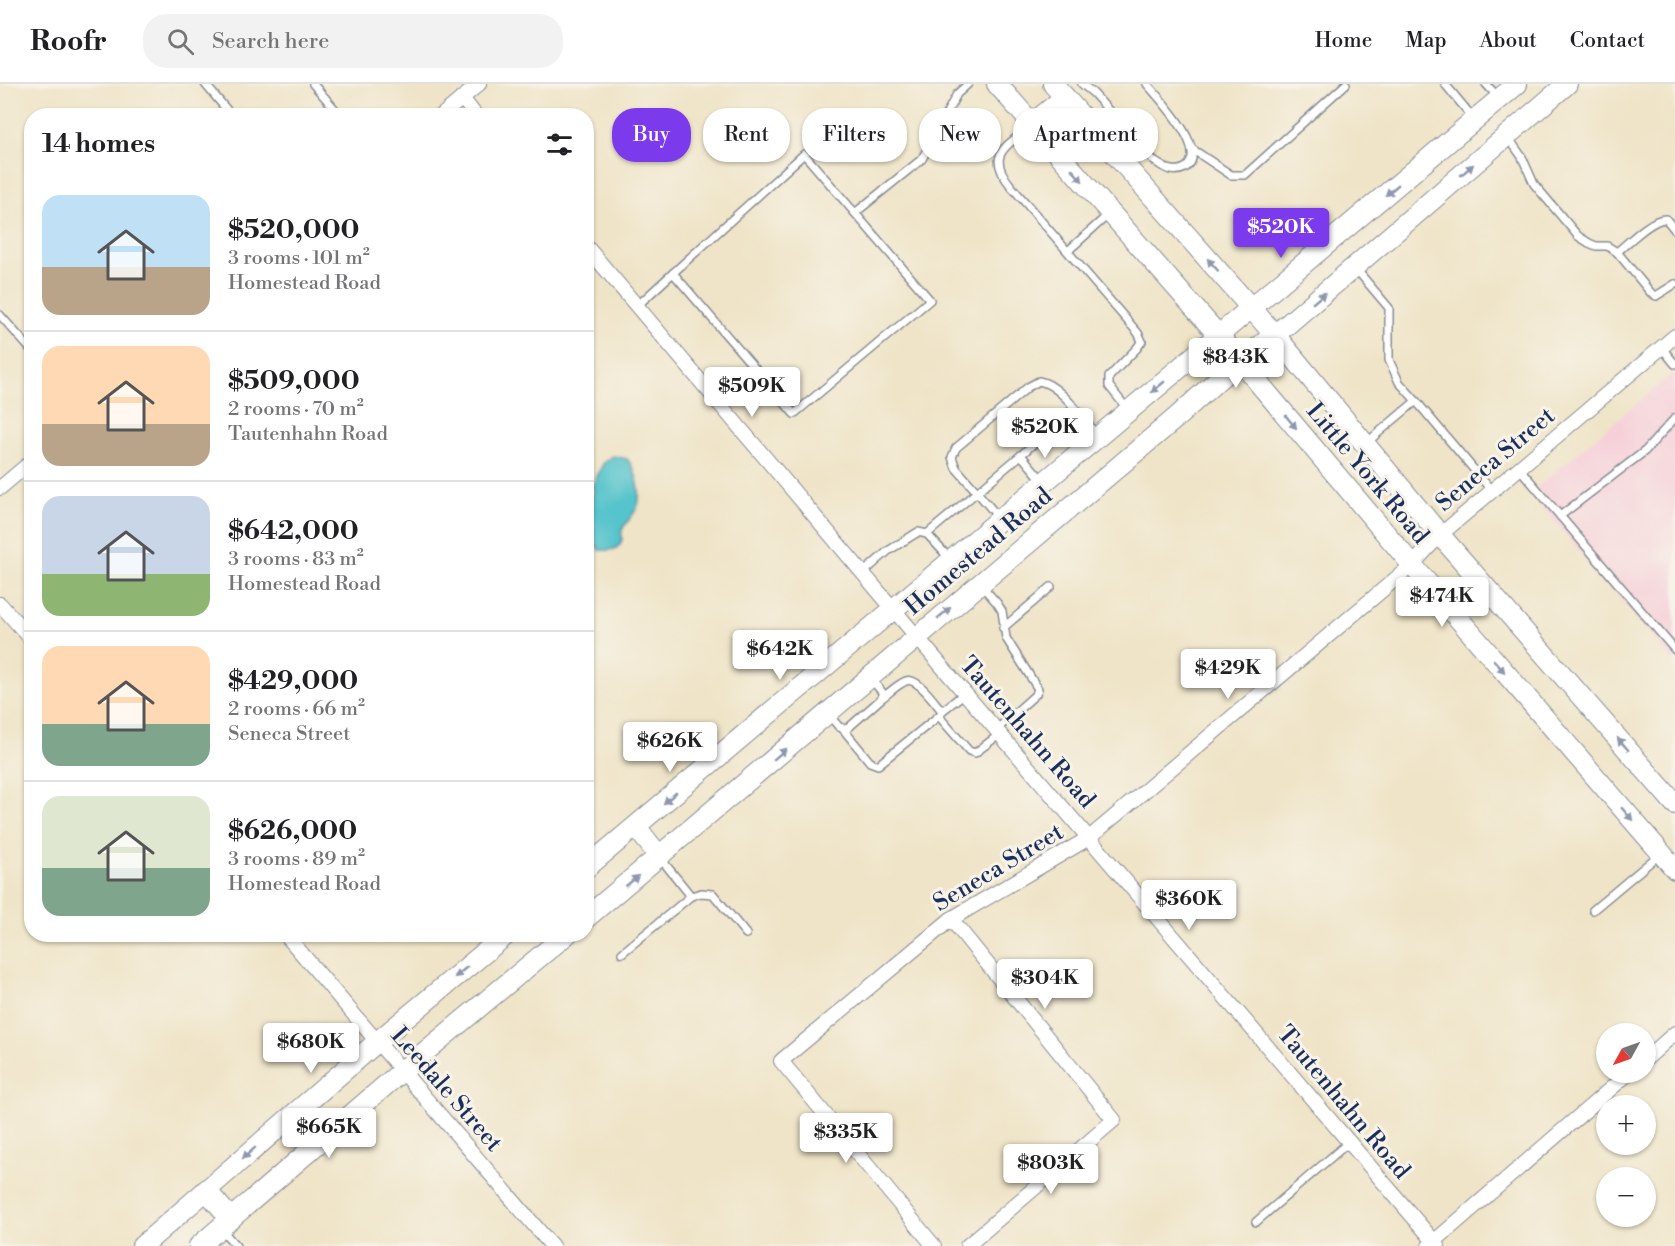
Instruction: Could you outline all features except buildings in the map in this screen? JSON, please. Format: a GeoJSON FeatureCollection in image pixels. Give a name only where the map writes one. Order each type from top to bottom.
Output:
{"type":"FeatureCollection","features":[{"type":"Feature","properties":{"kind":"main road","name":"Little York Road"},"geometry":{"type":"LineString","coordinates":[[997,84],[1018,108]]}},
{"type":"Feature","properties":{"kind":"main road","name":"Homestead Road"},"geometry":{"type":"LineString","coordinates":[[594,861],[1517,84]]}},
{"type":"Feature","properties":{"kind":"main road","name":"Homestead Road"},"geometry":{"type":"LineString","coordinates":[[594,911],[1240,361],[1275,335],[1567,84]]}},
{"type":"Feature","properties":{"kind":"main road","name":"Little York Road"},"geometry":{"type":"LineString","coordinates":[[1071,88],[1251,309],[1440,535],[1675,804]]}},
{"type":"Feature","properties":{"kind":"main road"},"geometry":{"type":"LineString","coordinates":[[1049,108],[1071,88]]}},
{"type":"Feature","properties":{"kind":"main road"},"geometry":{"type":"LineString","coordinates":[[1487,110],[1507,135]]}},
{"type":"Feature","properties":{"kind":"main road","name":"Little York Road"},"geometry":{"type":"LineString","coordinates":[[1065,162],[1219,336],[1412,565],[1675,869]]}},
{"type":"Feature","properties":{"kind":"main road"},"geometry":{"type":"LineString","coordinates":[[636,827],[660,857]]}},
{"type":"Feature","properties":{"kind":"main road"},"geometry":{"type":"LineString","coordinates":[[142,1246],[377,1042],[497,942]]}},
{"type":"Feature","properties":{"kind":"main road"},"geometry":{"type":"LineString","coordinates":[[200,1246],[402,1071],[557,942]]}},
{"type":"Feature","properties":{"kind":"main road"},"geometry":{"type":"LineString","coordinates":[[206,1190],[226,1223]]}},
{"type":"Feature","properties":{"kind":"street"},"geometry":{"type":"LineString","coordinates":[[450,108],[478,84]]}},
{"type":"Feature","properties":{"kind":"street"},"geometry":{"type":"LineString","coordinates":[[462,98],[470,108]]}},
{"type":"Feature","properties":{"kind":"street","name":"Tautenhahn Road"},"geometry":{"type":"LineString","coordinates":[[594,255],[862,573],[1349,1142],[1434,1245]]}},
{"type":"Feature","properties":{"kind":"street","name":"Seneca Street"},"geometry":{"type":"LineString","coordinates":[[934,1246],[782,1061],[951,919],[1089,838],[1412,565],[1440,535],[1675,336]]}},
{"type":"Feature","properties":{"kind":"street"},"geometry":{"type":"LineString","coordinates":[[1,484],[24,467]]}},
{"type":"Feature","properties":{"kind":"street"},"geometry":{"type":"LineString","coordinates":[[0,604],[24,624]]}},
{"type":"Feature","properties":{"kind":"street"},"geometry":{"type":"LineString","coordinates":[[951,919],[1114,1120],[968,1246]]}},
{"type":"Feature","properties":{"kind":"street","name":"Leedale Street"},"geometry":{"type":"LineString","coordinates":[[292,942],[552,1246]]}},
{"type":"Feature","properties":{"kind":"street"},"geometry":{"type":"LineString","coordinates":[[1656,1050],[1675,1034]]}},
{"type":"Feature","properties":{"kind":"street"},"geometry":{"type":"LineString","coordinates":[[1434,1245],[1618,1083]]}},
{"type":"Feature","properties":{"kind":"lane"},"geometry":{"type":"LineString","coordinates":[[205,84],[225,108]]}},
{"type":"Feature","properties":{"kind":"lane"},"geometry":{"type":"LineString","coordinates":[[313,84],[334,108]]}},
{"type":"Feature","properties":{"kind":"lane"},"geometry":{"type":"LineString","coordinates":[[855,213],[922,159],[957,94],[968,84]]}},
{"type":"Feature","properties":{"kind":"lane"},"geometry":{"type":"LineString","coordinates":[[1071,88],[1093,93],[1154,161],[1165,168],[1178,171],[1188,166],[1192,158],[1191,144],[1179,123],[1147,84]]}},
{"type":"Feature","properties":{"kind":"lane"},"geometry":{"type":"LineString","coordinates":[[1192,149],[1231,175],[1245,175],[1346,84]]}},
{"type":"Feature","properties":{"kind":"lane"},"geometry":{"type":"LineString","coordinates":[[1445,84],[1487,110]]}},
{"type":"Feature","properties":{"kind":"lane"},"geometry":{"type":"LineString","coordinates":[[1486,84],[1487,110]]}},
{"type":"Feature","properties":{"kind":"lane"},"geometry":{"type":"LineString","coordinates":[[1507,135],[1522,157],[1534,184],[1578,236],[1596,246],[1607,246],[1617,252],[1656,296],[1675,284]]}},
{"type":"Feature","properties":{"kind":"lane"},"geometry":{"type":"LineString","coordinates":[[1013,141],[1000,153],[998,160],[1006,179],[1141,337],[1142,341],[1137,348],[1109,377],[1109,386],[1129,412]]}},
{"type":"Feature","properties":{"kind":"lane"},"geometry":{"type":"LineString","coordinates":[[637,306],[673,273],[804,154],[930,300],[794,414],[673,273]]}},
{"type":"Feature","properties":{"kind":"lane"},"geometry":{"type":"LineString","coordinates":[[1068,250],[1110,213]]}},
{"type":"Feature","properties":{"kind":"lane"},"geometry":{"type":"LineString","coordinates":[[1617,252],[1661,218],[1666,219],[1675,230]]}},
{"type":"Feature","properties":{"kind":"lane"},"geometry":{"type":"LineString","coordinates":[[1354,267],[1389,308],[1389,360],[1399,382],[1492,491]]}},
{"type":"Feature","properties":{"kind":"lane"},"geometry":{"type":"LineString","coordinates":[[0,315],[24,342]]}},
{"type":"Feature","properties":{"kind":"lane"},"geometry":{"type":"LineString","coordinates":[[1661,347],[1675,364]]}},
{"type":"Feature","properties":{"kind":"lane"},"geometry":{"type":"LineString","coordinates":[[1001,520],[956,468],[952,457],[956,448],[1028,387],[1039,381],[1047,382],[1099,437]]}},
{"type":"Feature","properties":{"kind":"lane"},"geometry":{"type":"LineString","coordinates":[[1365,444],[1416,401]]}},
{"type":"Feature","properties":{"kind":"lane"},"geometry":{"type":"LineString","coordinates":[[927,534],[1074,408]]}},
{"type":"Feature","properties":{"kind":"lane"},"geometry":{"type":"LineString","coordinates":[[1560,516],[1645,451],[1675,418]]}},
{"type":"Feature","properties":{"kind":"lane"},"geometry":{"type":"LineString","coordinates":[[1021,455],[1045,483]]}},
{"type":"Feature","properties":{"kind":"lane"},"geometry":{"type":"LineString","coordinates":[[1519,468],[1675,650]]}},
{"type":"Feature","properties":{"kind":"lane"},"geometry":{"type":"LineString","coordinates":[[862,573],[888,551],[918,532],[927,534],[952,562]]}},
{"type":"Feature","properties":{"kind":"lane"},"geometry":{"type":"LineString","coordinates":[[843,729],[847,729],[882,698],[906,681],[912,681],[918,684],[941,713],[942,720],[969,751],[975,753],[1036,694],[1038,689],[1006,638],[1002,611],[979,583]]}},
{"type":"Feature","properties":{"kind":"lane"},"geometry":{"type":"LineString","coordinates":[[1003,628],[1051,587]]}},
{"type":"Feature","properties":{"kind":"lane"},"geometry":{"type":"LineString","coordinates":[[869,677],[882,692],[882,698]]}},
{"type":"Feature","properties":{"kind":"lane"},"geometry":{"type":"LineString","coordinates":[[827,713],[870,762],[878,765],[965,693]]}},
{"type":"Feature","properties":{"kind":"lane"},"geometry":{"type":"LineString","coordinates":[[1593,910],[1661,853]]}},
{"type":"Feature","properties":{"kind":"lane"},"geometry":{"type":"LineString","coordinates":[[660,857],[691,896]]}},
{"type":"Feature","properties":{"kind":"lane"},"geometry":{"type":"LineString","coordinates":[[622,953],[691,896],[701,893],[713,894],[746,934]]}},
{"type":"Feature","properties":{"kind":"lane"},"geometry":{"type":"LineString","coordinates":[[1256,1222],[1349,1142]]}},
{"type":"Feature","properties":{"kind":"lane"},"geometry":{"type":"LineString","coordinates":[[226,1223],[236,1246]]}},
{"type":"Feature","properties":{"kind":"shaded area"},"geometry":{"type":"Polygon","coordinates":[[[1675,371],[1675,663],[1530,493],[1675,371]]]}},
{"type":"Feature","properties":{"kind":"water"},"geometry":{"type":"Polygon","coordinates":[[[613,456],[627,459],[636,477],[639,491],[638,505],[622,530],[621,543],[610,550],[599,550],[594,542],[594,483],[603,464],[613,456]]]}}]}
